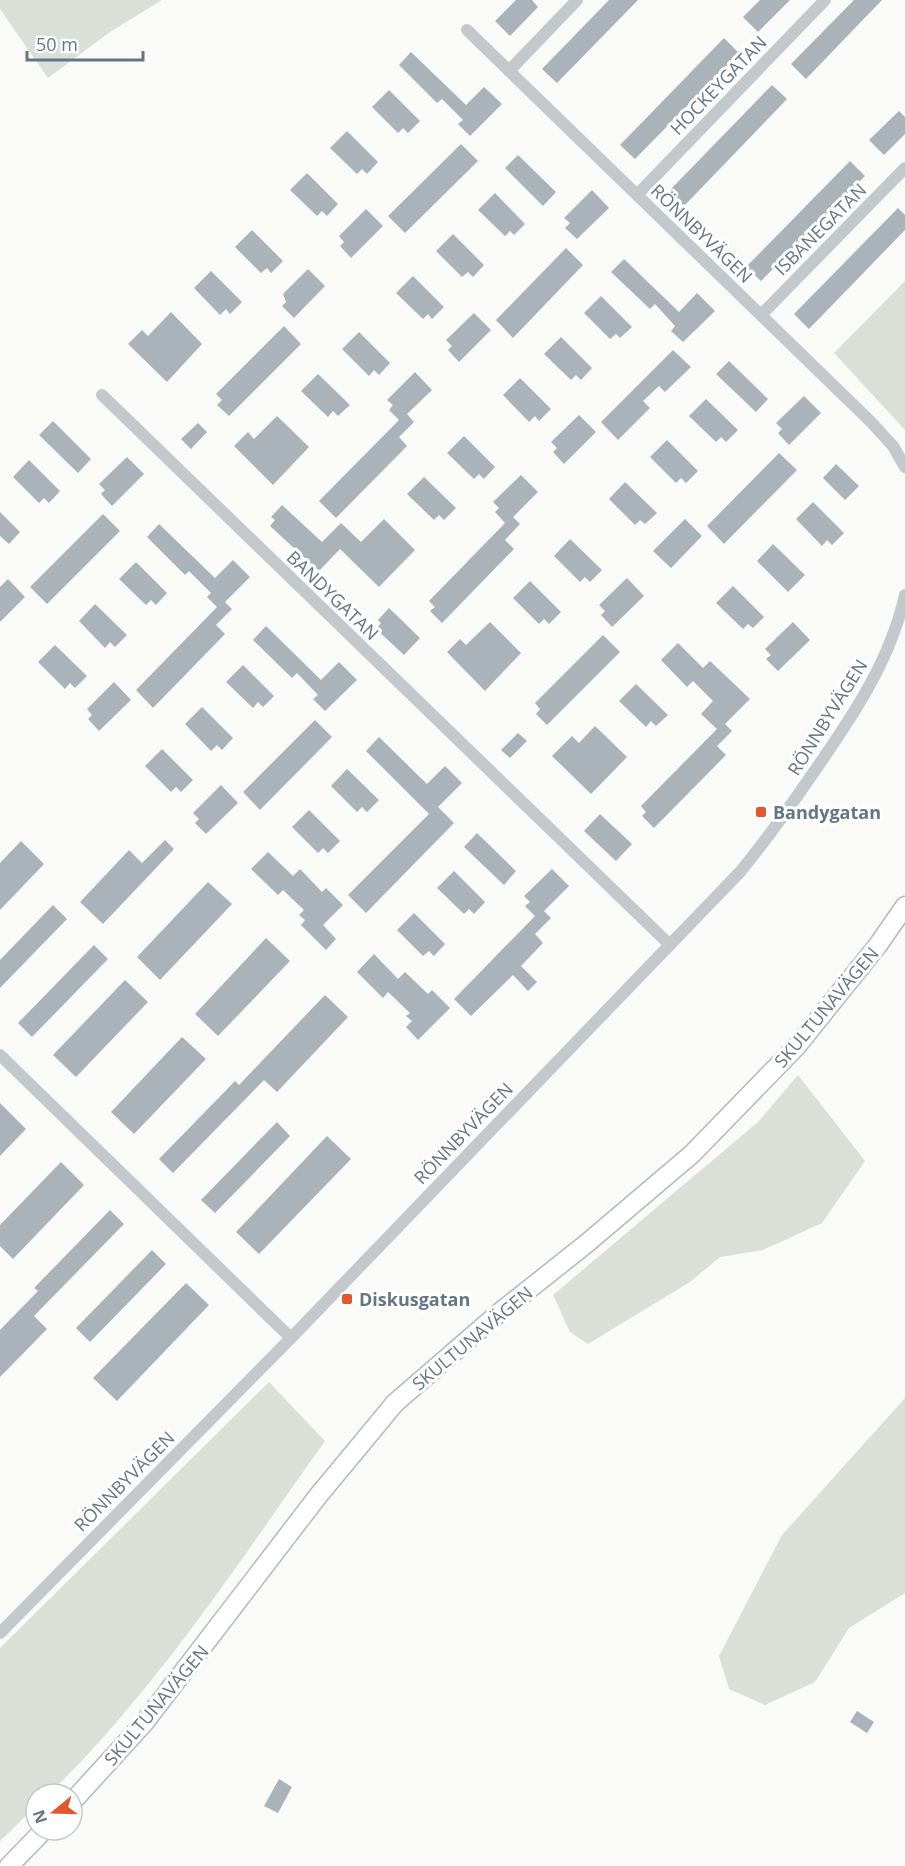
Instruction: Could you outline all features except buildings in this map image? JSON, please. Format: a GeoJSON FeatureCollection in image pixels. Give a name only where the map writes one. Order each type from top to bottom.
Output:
{"type":"FeatureCollection","features":[{"type":"Feature","properties":{"kind":"main road","name":"SKULTUNAVÄGEN"},"geometry":{"type":"LineString","coordinates":[[84,1789],[144,1723],[338,1471],[395,1403],[700,1146],[796,1047],[878,945],[905,906]]}},
{"type":"Feature","properties":{"kind":"main road"},"geometry":{"type":"LineString","coordinates":[[9,1866],[33,1842]]}},
{"type":"Feature","properties":{"kind":"street"},"geometry":{"type":"LineString","coordinates":[[509,71],[577,0]]}},
{"type":"Feature","properties":{"kind":"street","name":"HOCKEYGATAN"},"geometry":{"type":"LineString","coordinates":[[637,195],[825,0]]}},
{"type":"Feature","properties":{"kind":"street","name":"RÖNNBYVÄGEN"},"geometry":{"type":"LineString","coordinates":[[467,30],[870,421],[893,446],[905,467]]}},
{"type":"Feature","properties":{"kind":"street","name":"ISBANEGATAN"},"geometry":{"type":"LineString","coordinates":[[761,315],[905,168]]}},
{"type":"Feature","properties":{"kind":"street","name":"BANDYGATAN"},"geometry":{"type":"LineString","coordinates":[[102,395],[669,945]]}},
{"type":"Feature","properties":{"kind":"street","name":"RÖNNBYVÄGEN"},"geometry":{"type":"LineString","coordinates":[[0,1633],[291,1338],[740,872],[799,794],[877,675],[902,619],[905,595]]}},
{"type":"Feature","properties":{"kind":"street"},"geometry":{"type":"LineString","coordinates":[[0,1055],[291,1338]]}},
{"type":"Feature","properties":{"kind":"shaded area"},"geometry":{"type":"Polygon","coordinates":[[[0,0],[162,0],[110,32],[48,78],[0,9],[0,0]]]}},
{"type":"Feature","properties":{"kind":"shaded area"},"geometry":{"type":"Polygon","coordinates":[[[905,281],[905,430],[834,353],[905,281]]]}},
{"type":"Feature","properties":{"kind":"shaded area"},"geometry":{"type":"Polygon","coordinates":[[[798,1075],[865,1161],[822,1223],[763,1250],[720,1257],[690,1282],[588,1344],[570,1332],[553,1295],[758,1122],[798,1075]]]}},
{"type":"Feature","properties":{"kind":"shaded area"},"geometry":{"type":"Polygon","coordinates":[[[269,1382],[325,1441],[161,1669],[88,1754],[61,1782],[24,1782],[24,1818],[0,1841],[0,1648],[269,1382]]]}},
{"type":"Feature","properties":{"kind":"shaded area"},"geometry":{"type":"Polygon","coordinates":[[[905,1398],[905,1593],[849,1628],[815,1682],[765,1705],[729,1689],[719,1656],[782,1535],[905,1398]]]}},
{"type":"Feature","properties":{"kind":"place","name":"Bandygatan"},"geometry":{"type":"Point","coordinates":[761,812]}},
{"type":"Feature","properties":{"kind":"place","name":"Diskusgatan"},"geometry":{"type":"Point","coordinates":[347,1299]}}]}
